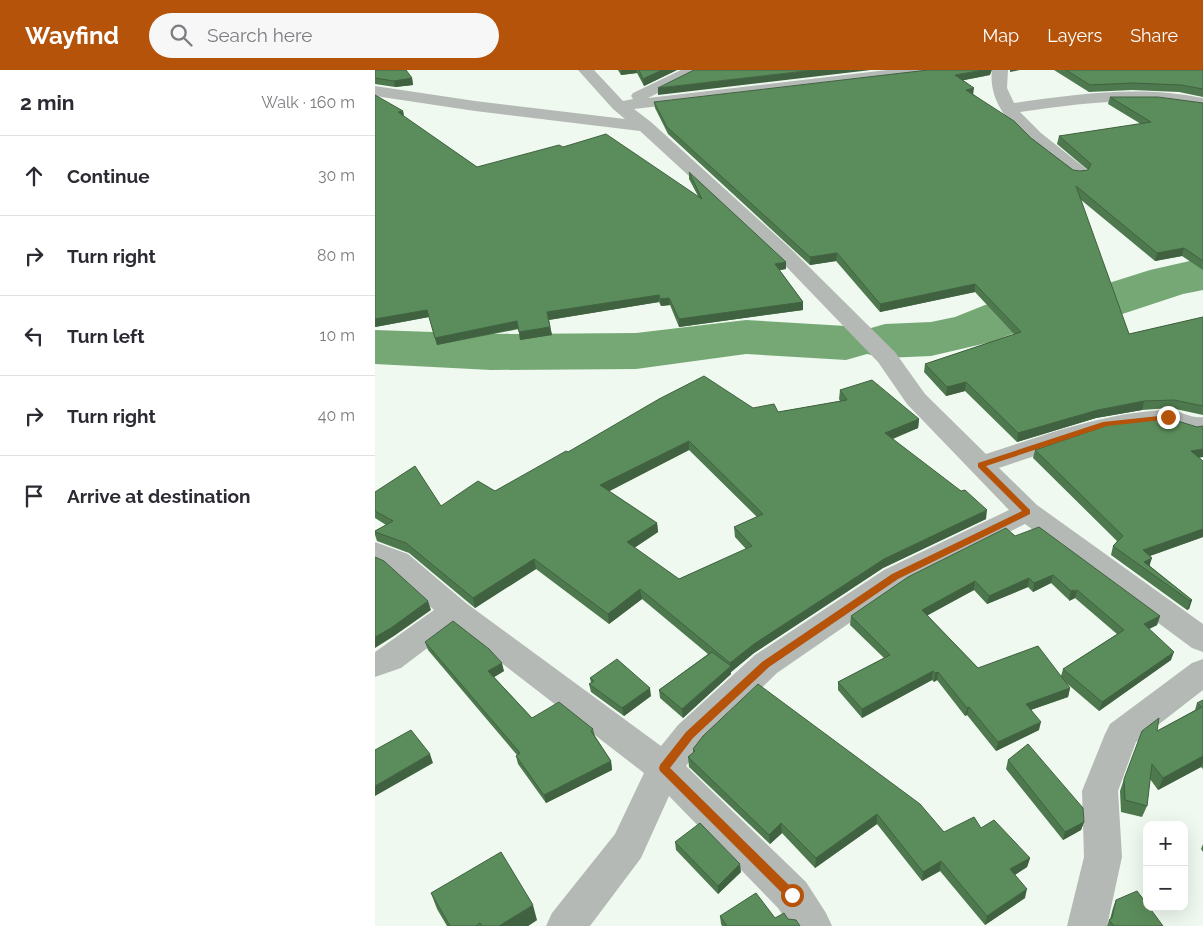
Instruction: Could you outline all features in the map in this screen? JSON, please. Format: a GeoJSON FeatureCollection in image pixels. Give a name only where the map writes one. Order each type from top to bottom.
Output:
{"type":"FeatureCollection","features":[{"type":"Feature","properties":{"kind":"street"},"geometry":{"type":"LineString","coordinates":[[586,70],[619,106],[645,126],[783,252],[887,357],[916,399],[1027,512],[1203,640]]}},
{"type":"Feature","properties":{"kind":"street"},"geometry":{"type":"LineString","coordinates":[[619,106],[693,70]]}},
{"type":"Feature","properties":{"kind":"street"},"geometry":{"type":"LineString","coordinates":[[619,106],[793,78],[927,70]]}},
{"type":"Feature","properties":{"kind":"street"},"geometry":{"type":"LineString","coordinates":[[1000,70],[1000,91],[1009,108],[1037,138],[1079,172]]}},
{"type":"Feature","properties":{"kind":"street"},"geometry":{"type":"LineString","coordinates":[[375,91],[475,106],[645,126]]}},
{"type":"Feature","properties":{"kind":"street"},"geometry":{"type":"LineString","coordinates":[[1009,108],[1129,94],[1184,98],[1203,103]]}},
{"type":"Feature","properties":{"kind":"street"},"geometry":{"type":"LineString","coordinates":[[981,465],[1106,424],[1168,417],[1195,426],[1203,425]]}},
{"type":"Feature","properties":{"kind":"street"},"geometry":{"type":"LineString","coordinates":[[566,926],[628,846],[664,768],[690,735],[766,664],[895,577],[1027,512]]}},
{"type":"Feature","properties":{"kind":"street"},"geometry":{"type":"LineString","coordinates":[[375,552],[398,561],[455,611],[664,768],[792,895],[812,926]]}},
{"type":"Feature","properties":{"kind":"street"},"geometry":{"type":"LineString","coordinates":[[375,666],[390,659],[455,611]]}},
{"type":"Feature","properties":{"kind":"street"},"geometry":{"type":"LineString","coordinates":[[1087,926],[1103,857],[1100,791],[1122,734],[1203,672]]}},
{"type":"Feature","properties":{"kind":"building"},"geometry":{"type":"Polygon","coordinates":[[[375,70],[406,70],[412,78],[394,81],[375,78],[375,70]]]}},
{"type":"Feature","properties":{"kind":"building"},"geometry":{"type":"Polygon","coordinates":[[[639,70],[662,70],[643,79],[639,70]]]}},
{"type":"Feature","properties":{"kind":"building"},"geometry":{"type":"Polygon","coordinates":[[[694,70],[814,70],[658,88],[694,70]]]}},
{"type":"Feature","properties":{"kind":"building"},"geometry":{"type":"Polygon","coordinates":[[[928,70],[983,70],[955,75],[974,88],[966,90],[1014,121],[1031,138],[1073,170],[1080,171],[1088,170],[1091,164],[1059,136],[1151,122],[1110,97],[1158,97],[1203,103],[1203,261],[1184,248],[1157,253],[1076,186],[1129,334],[1203,317],[1203,406],[1174,400],[1144,401],[1098,410],[1018,433],[966,382],[947,387],[925,364],[1021,332],[975,284],[880,304],[837,253],[810,257],[667,127],[654,102],[928,70]]]}},
{"type":"Feature","properties":{"kind":"building"},"geometry":{"type":"Polygon","coordinates":[[[1066,70],[1203,70],[1203,89],[1181,85],[1133,83],[1090,85],[1066,70]]]}},
{"type":"Feature","properties":{"kind":"building"},"geometry":{"type":"Polygon","coordinates":[[[375,95],[403,111],[398,112],[477,167],[559,145],[563,147],[606,134],[702,199],[689,172],[786,262],[775,264],[803,302],[679,319],[669,298],[660,299],[659,295],[547,312],[550,327],[519,332],[517,321],[435,338],[427,310],[375,319],[375,95]]]}},
{"type":"Feature","properties":{"kind":"building"},"geometry":{"type":"Polygon","coordinates":[[[704,376],[753,408],[774,404],[778,412],[847,400],[840,390],[872,380],[919,419],[885,433],[961,491],[965,490],[987,510],[884,559],[754,644],[730,663],[640,589],[608,614],[534,559],[473,598],[406,543],[375,532],[393,521],[375,511],[375,492],[415,466],[441,506],[478,481],[495,491],[566,451],[568,452],[659,399],[704,376]],[[689,441],[600,485],[657,523],[627,542],[679,579],[752,546],[734,527],[763,514],[689,441]]]}},
{"type":"Feature","properties":{"kind":"building"},"geometry":{"type":"Polygon","coordinates":[[[1168,418],[1197,427],[1203,426],[1203,449],[1191,451],[1203,461],[1203,529],[1143,550],[1152,558],[1144,562],[1192,600],[1190,601],[1113,546],[1123,536],[1035,450],[1111,424],[1168,418]]]}},
{"type":"Feature","properties":{"kind":"building"},"geometry":{"type":"Polygon","coordinates":[[[1039,527],[1160,616],[1144,624],[1174,652],[1102,702],[1063,669],[1124,630],[1077,590],[1071,593],[1074,590],[1071,591],[1053,575],[1034,583],[1029,578],[989,596],[975,581],[922,610],[978,668],[1038,646],[1070,688],[1026,704],[1041,722],[998,742],[938,672],[935,673],[933,671],[862,709],[838,682],[890,655],[851,616],[908,577],[1006,528],[1015,536],[1039,527]]]}},
{"type":"Feature","properties":{"kind":"building"},"geometry":{"type":"Polygon","coordinates":[[[375,557],[384,561],[428,601],[391,628],[375,637],[375,557]]]}},
{"type":"Feature","properties":{"kind":"building"},"geometry":{"type":"Polygon","coordinates":[[[453,621],[489,649],[502,663],[488,671],[532,718],[559,702],[593,729],[591,731],[611,761],[544,795],[516,756],[520,753],[425,642],[453,621]]]}},
{"type":"Feature","properties":{"kind":"building"},"geometry":{"type":"Polygon","coordinates":[[[712,652],[731,666],[682,709],[659,690],[712,652]]]}},
{"type":"Feature","properties":{"kind":"building"},"geometry":{"type":"Polygon","coordinates":[[[617,659],[650,688],[622,708],[589,684],[594,681],[590,678],[617,659]]]}},
{"type":"Feature","properties":{"kind":"building"},"geometry":{"type":"Polygon","coordinates":[[[758,684],[920,804],[944,832],[974,817],[981,828],[994,820],[1030,858],[1010,869],[1027,889],[987,916],[941,861],[923,872],[877,814],[816,858],[781,823],[769,835],[688,757],[695,751],[693,749],[703,736],[758,684]]]}},
{"type":"Feature","properties":{"kind":"building"},"geometry":{"type":"Polygon","coordinates":[[[1203,700],[1203,756],[1163,778],[1152,764],[1147,806],[1125,800],[1124,779],[1142,731],[1159,718],[1157,731],[1202,707],[1197,703],[1203,700]]]}},
{"type":"Feature","properties":{"kind":"building"},"geometry":{"type":"Polygon","coordinates":[[[411,730],[430,754],[375,786],[375,750],[411,730]]]}},
{"type":"Feature","properties":{"kind":"building"},"geometry":{"type":"Polygon","coordinates":[[[1028,744],[1083,808],[1084,822],[1065,832],[1008,760],[1028,744]]]}},
{"type":"Feature","properties":{"kind":"building"},"geometry":{"type":"Polygon","coordinates":[[[700,823],[740,864],[718,886],[675,842],[700,823]]]}},
{"type":"Feature","properties":{"kind":"building"},"geometry":{"type":"Polygon","coordinates":[[[501,852],[533,905],[499,926],[482,926],[480,923],[476,926],[450,926],[431,893],[501,852]]]}},
{"type":"Feature","properties":{"kind":"building"},"geometry":{"type":"Polygon","coordinates":[[[1137,891],[1143,899],[1143,911],[1152,911],[1163,926],[1114,926],[1109,920],[1112,918],[1116,900],[1137,891]]]}},
{"type":"Feature","properties":{"kind":"building"},"geometry":{"type":"Polygon","coordinates":[[[756,893],[775,918],[784,913],[788,919],[796,920],[800,926],[727,926],[720,916],[756,893]]]}},
{"type":"Feature","properties":{"kind":"waterway"},"geometry":{"type":"LineString","coordinates":[[885,341],[931,339],[971,330],[1005,317],[1048,306],[1095,306],[1169,281],[1203,274]]}},
{"type":"Feature","properties":{"kind":"waterway"},"geometry":{"type":"LineString","coordinates":[[375,347],[491,352],[636,351],[746,337],[846,343]]}},
{"type":"Feature","properties":{"kind":"route"},"geometry":{"type":"LineString","coordinates":[[792,895],[664,768],[690,735],[766,664],[895,577],[1027,512],[981,465],[1106,424],[1168,417]]}}]}
